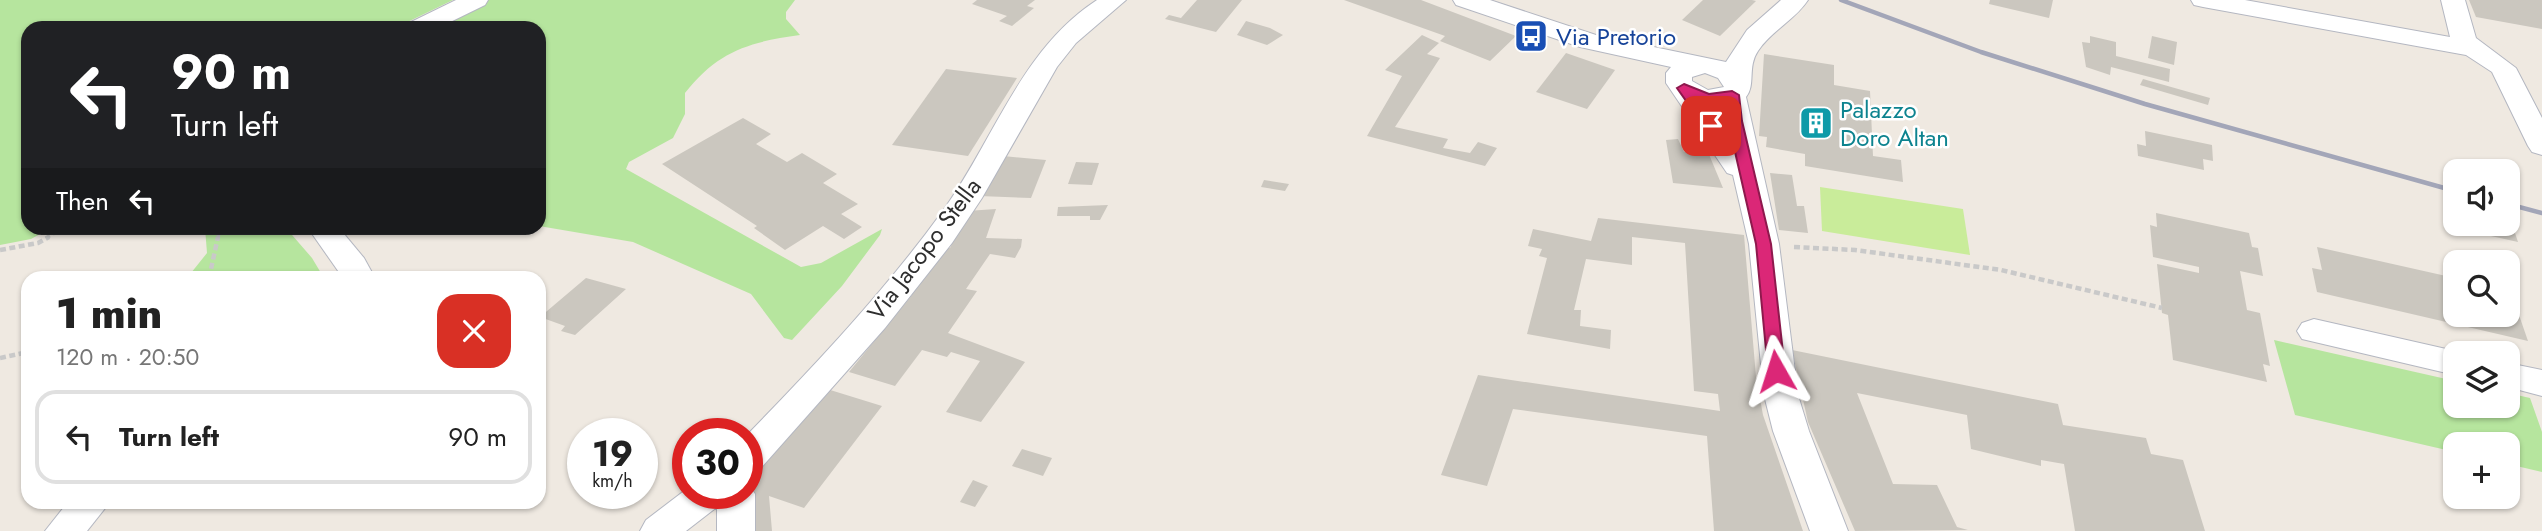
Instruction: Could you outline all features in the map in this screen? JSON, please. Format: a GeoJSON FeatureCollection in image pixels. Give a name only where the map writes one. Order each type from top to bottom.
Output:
{"type":"FeatureCollection","features":[{"type":"Feature","properties":{"kind":"street"},"geometry":{"type":"LineString","coordinates":[[432,21],[476,0]]}},
{"type":"Feature","properties":{"kind":"street","name":"Via Jacopo Stella"},"geometry":{"type":"LineString","coordinates":[[763,442],[827,374],[913,272],[966,200],[1017,108],[1056,52],[1104,5],[1114,0]]}},
{"type":"Feature","properties":{"kind":"street"},"geometry":{"type":"LineString","coordinates":[[1465,0],[1589,41],[1687,79],[1707,98],[1734,88]]}},
{"type":"Feature","properties":{"kind":"street"},"geometry":{"type":"LineString","coordinates":[[1537,25],[1549,0]]}},
{"type":"Feature","properties":{"kind":"street"},"geometry":{"type":"LineString","coordinates":[[1796,0],[1748,46],[1737,65],[1734,88],[1735,121],[1764,244],[1781,395],[1791,431],[1829,531]]}},
{"type":"Feature","properties":{"kind":"street"},"geometry":{"type":"LineString","coordinates":[[2203,0],[2470,48]]}},
{"type":"Feature","properties":{"kind":"street"},"geometry":{"type":"LineString","coordinates":[[2454,0],[2464,42],[2503,68],[2542,146]]}},
{"type":"Feature","properties":{"kind":"street"},"geometry":{"type":"LineString","coordinates":[[1687,79],[1709,122],[1752,192]]}},
{"type":"Feature","properties":{"kind":"street"},"geometry":{"type":"LineString","coordinates":[[329,235],[356,271]]}},
{"type":"Feature","properties":{"kind":"street"},"geometry":{"type":"LineString","coordinates":[[2314,331],[2443,360]]}},
{"type":"Feature","properties":{"kind":"street"},"geometry":{"type":"LineString","coordinates":[[2520,378],[2542,383]]}},
{"type":"Feature","properties":{"kind":"street"},"geometry":{"type":"LineString","coordinates":[[64,531],[84,509]]}},
{"type":"Feature","properties":{"kind":"street"},"geometry":{"type":"LineString","coordinates":[[659,531],[688,509]]}},
{"type":"Feature","properties":{"kind":"street"},"geometry":{"type":"LineString","coordinates":[[736,509],[736,531]]}},
{"type":"Feature","properties":{"kind":"path"},"geometry":{"type":"LineString","coordinates":[[0,250],[38,243],[51,235]]}},
{"type":"Feature","properties":{"kind":"path"},"geometry":{"type":"LineString","coordinates":[[211,271],[218,235]]}},
{"type":"Feature","properties":{"kind":"path"},"geometry":{"type":"LineString","coordinates":[[1783,246],[1855,250],[2001,270],[2162,308]]}},
{"type":"Feature","properties":{"kind":"path"},"geometry":{"type":"LineString","coordinates":[[0,358],[21,354]]}},
{"type":"Feature","properties":{"kind":"green space"},"geometry":{"type":"Polygon","coordinates":[[[0,0],[453,0],[410,21],[21,21],[21,235],[38,235],[0,245],[0,0]]]}},
{"type":"Feature","properties":{"kind":"green space"},"geometry":{"type":"Polygon","coordinates":[[[482,0],[795,0],[786,12],[786,19],[800,35],[750,45],[722,58],[710,67],[685,93],[685,114],[673,138],[629,162],[626,169],[801,267],[821,263],[882,229],[880,235],[842,286],[792,340],[784,338],[751,294],[633,242],[546,227],[546,21],[442,21],[482,0]]]}},
{"type":"Feature","properties":{"kind":"green space"},"geometry":{"type":"Polygon","coordinates":[[[1820,187],[1963,209],[1970,255],[1822,231],[1820,187]]]}},
{"type":"Feature","properties":{"kind":"green space"},"geometry":{"type":"Polygon","coordinates":[[[206,235],[292,235],[320,271],[193,271],[207,253],[206,235]]]}},
{"type":"Feature","properties":{"kind":"green space"},"geometry":{"type":"Polygon","coordinates":[[[2274,340],[2443,378],[2443,418],[2520,418],[2520,396],[2530,398],[2542,432],[2542,472],[2520,467],[2520,432],[2443,432],[2443,449],[2295,415],[2274,340]]]}},
{"type":"Feature","properties":{"kind":"building"},"geometry":{"type":"Polygon","coordinates":[[[977,0],[1035,0],[1027,6],[1034,8],[1012,26],[999,21],[1007,16],[972,4],[977,0]]]}},
{"type":"Feature","properties":{"kind":"building"},"geometry":{"type":"Polygon","coordinates":[[[1197,0],[1242,0],[1216,32],[1165,19],[1169,15],[1181,18],[1197,0]]]}},
{"type":"Feature","properties":{"kind":"building"},"geometry":{"type":"Polygon","coordinates":[[[1344,0],[1421,0],[1516,36],[1490,61],[1440,41],[1445,36],[1344,0]]]}},
{"type":"Feature","properties":{"kind":"building"},"geometry":{"type":"Polygon","coordinates":[[[1703,0],[1756,1],[1720,36],[1682,20],[1703,0]]]}},
{"type":"Feature","properties":{"kind":"building"},"geometry":{"type":"Polygon","coordinates":[[[1990,0],[2053,0],[2049,18],[1989,4],[1990,0]]]}},
{"type":"Feature","properties":{"kind":"building"},"geometry":{"type":"Polygon","coordinates":[[[2469,0],[2542,0],[2542,29],[2476,17],[2469,0]]]}},
{"type":"Feature","properties":{"kind":"building"},"geometry":{"type":"Polygon","coordinates":[[[1246,21],[1283,35],[1267,45],[1237,35],[1246,21]]]}},
{"type":"Feature","properties":{"kind":"building"},"geometry":{"type":"Polygon","coordinates":[[[1422,35],[1439,43],[1427,54],[1440,58],[1395,127],[1448,139],[1443,148],[1470,153],[1478,142],[1497,148],[1485,166],[1367,136],[1402,76],[1385,70],[1422,35]]]}},
{"type":"Feature","properties":{"kind":"building"},"geometry":{"type":"Polygon","coordinates":[[[2090,36],[2116,42],[2116,56],[2170,69],[2169,82],[2111,67],[2110,75],[2086,67],[2082,42],[2090,43],[2090,36]]]}},
{"type":"Feature","properties":{"kind":"building"},"geometry":{"type":"Polygon","coordinates":[[[2152,36],[2177,42],[2174,65],[2148,58],[2152,36]]]}},
{"type":"Feature","properties":{"kind":"building"},"geometry":{"type":"Polygon","coordinates":[[[1566,53],[1615,70],[1587,109],[1536,92],[1566,53]]]}},
{"type":"Feature","properties":{"kind":"building","name":"Palazzo Doro Altan"},"geometry":{"type":"Polygon","coordinates":[[[1764,54],[1834,65],[1834,85],[1870,91],[1873,156],[1901,160],[1903,182],[1805,166],[1805,154],[1766,147],[1767,137],[1759,136],[1764,54]]]}},
{"type":"Feature","properties":{"kind":"building"},"geometry":{"type":"Polygon","coordinates":[[[946,69],[1017,78],[968,156],[892,145],[946,69]]]}},
{"type":"Feature","properties":{"kind":"building"},"geometry":{"type":"Polygon","coordinates":[[[2143,79],[2210,98],[2208,105],[2140,85],[2143,79]]]}},
{"type":"Feature","properties":{"kind":"building"},"geometry":{"type":"Polygon","coordinates":[[[743,118],[771,134],[756,144],[787,162],[802,153],[837,174],[823,183],[858,204],[841,214],[862,227],[844,239],[823,226],[785,250],[754,228],[757,226],[662,164],[743,118]]]}},
{"type":"Feature","properties":{"kind":"building"},"geometry":{"type":"Polygon","coordinates":[[[2145,131],[2212,145],[2213,161],[2203,159],[2204,170],[2138,156],[2137,144],[2146,146],[2145,131]]]}},
{"type":"Feature","properties":{"kind":"building"},"geometry":{"type":"Polygon","coordinates":[[[1678,139],[1684,152],[1708,152],[1723,188],[1673,183],[1666,140],[1678,139]]]}},
{"type":"Feature","properties":{"kind":"building"},"geometry":{"type":"Polygon","coordinates":[[[1003,156],[1046,160],[1031,198],[979,196],[1003,156]]]}},
{"type":"Feature","properties":{"kind":"building"},"geometry":{"type":"Polygon","coordinates":[[[1076,162],[1099,163],[1092,185],[1068,184],[1076,162]]]}},
{"type":"Feature","properties":{"kind":"building"},"geometry":{"type":"Polygon","coordinates":[[[1770,173],[1792,175],[1797,206],[1804,206],[1808,233],[1779,230],[1770,173]]]}},
{"type":"Feature","properties":{"kind":"building"},"geometry":{"type":"Polygon","coordinates":[[[1264,180],[1289,184],[1285,191],[1261,187],[1264,180]]]}},
{"type":"Feature","properties":{"kind":"building"},"geometry":{"type":"Polygon","coordinates":[[[1108,205],[1100,220],[1090,220],[1090,216],[1057,216],[1058,207],[1108,205]]]}},
{"type":"Feature","properties":{"kind":"building"},"geometry":{"type":"Polygon","coordinates":[[[996,209],[986,238],[1022,239],[1021,247],[1015,258],[990,254],[966,289],[977,291],[948,333],[1025,362],[981,422],[946,412],[980,361],[951,352],[947,357],[922,350],[895,386],[849,372],[912,295],[902,292],[939,246],[950,248],[967,211],[996,209]]]}},
{"type":"Feature","properties":{"kind":"building"},"geometry":{"type":"Polygon","coordinates":[[[2156,213],[2249,233],[2252,247],[2258,248],[2263,276],[2240,271],[2247,310],[2260,313],[2270,366],[2263,364],[2267,382],[2173,360],[2168,315],[2162,313],[2157,264],[2199,273],[2199,267],[2153,257],[2150,225],[2157,227],[2156,213]]]}},
{"type":"Feature","properties":{"kind":"building"},"geometry":{"type":"Polygon","coordinates":[[[1598,218],[1744,235],[1756,377],[1763,415],[1803,531],[1714,531],[1707,436],[1513,409],[1487,486],[1441,475],[1478,375],[1720,411],[1718,394],[1694,391],[1685,243],[1632,237],[1632,265],[1586,259],[1574,310],[1581,310],[1580,326],[1611,330],[1610,349],[1527,334],[1547,258],[1539,256],[1542,249],[1528,246],[1533,229],[1591,241],[1598,218]]]}},
{"type":"Feature","properties":{"kind":"building"},"geometry":{"type":"Polygon","coordinates":[[[2491,236],[2516,236],[2518,242],[2491,236]]]}},
{"type":"Feature","properties":{"kind":"building"},"geometry":{"type":"Polygon","coordinates":[[[2317,247],[2443,275],[2443,321],[2317,292],[2312,268],[2322,270],[2317,247]]]}},
{"type":"Feature","properties":{"kind":"building"},"geometry":{"type":"Polygon","coordinates":[[[586,278],[626,289],[575,335],[561,331],[565,326],[546,319],[546,312],[586,278]]]}},
{"type":"Feature","properties":{"kind":"building"},"geometry":{"type":"Polygon","coordinates":[[[2520,318],[2528,341],[2468,327],[2520,327],[2520,318]]]}},
{"type":"Feature","properties":{"kind":"building"},"geometry":{"type":"Polygon","coordinates":[[[1792,350],[2058,404],[2063,425],[2146,438],[2151,454],[2183,460],[2205,531],[2075,531],[2064,464],[2041,460],[2041,466],[1971,449],[1967,415],[1857,393],[1893,484],[1937,485],[1957,527],[1968,530],[1855,531],[1808,422],[1792,350]]]}},
{"type":"Feature","properties":{"kind":"building"},"geometry":{"type":"Polygon","coordinates":[[[827,389],[882,406],[804,508],[769,496],[772,531],[747,531],[747,509],[763,509],[763,464],[827,389]]]}},
{"type":"Feature","properties":{"kind":"building"},"geometry":{"type":"Polygon","coordinates":[[[1022,449],[1052,458],[1043,476],[1012,466],[1022,449]]]}},
{"type":"Feature","properties":{"kind":"building"},"geometry":{"type":"Polygon","coordinates":[[[973,480],[988,486],[975,507],[960,502],[973,480]]]}},
{"type":"Feature","properties":{"kind":"railway"},"geometry":{"type":"LineString","coordinates":[[1841,0],[1981,52],[2145,104],[2443,188]]}},
{"type":"Feature","properties":{"kind":"railway"},"geometry":{"type":"LineString","coordinates":[[2520,207],[2542,213]]}},
{"type":"Feature","properties":{"kind":"place","name":"Via Pretorio"},"geometry":{"type":"Point","coordinates":[1531,36]}},
{"type":"Feature","properties":{"kind":"place","name":"Palazzo Doro Altan"},"geometry":{"type":"Point","coordinates":[1816,123]}},
{"type":"Feature","properties":{"kind":"route"},"geometry":{"type":"LineString","coordinates":[[1711,126],[1684,88],[1690,93],[1707,98],[1717,99],[1732,95],[1735,121],[1764,244],[1776,371]]}}]}
